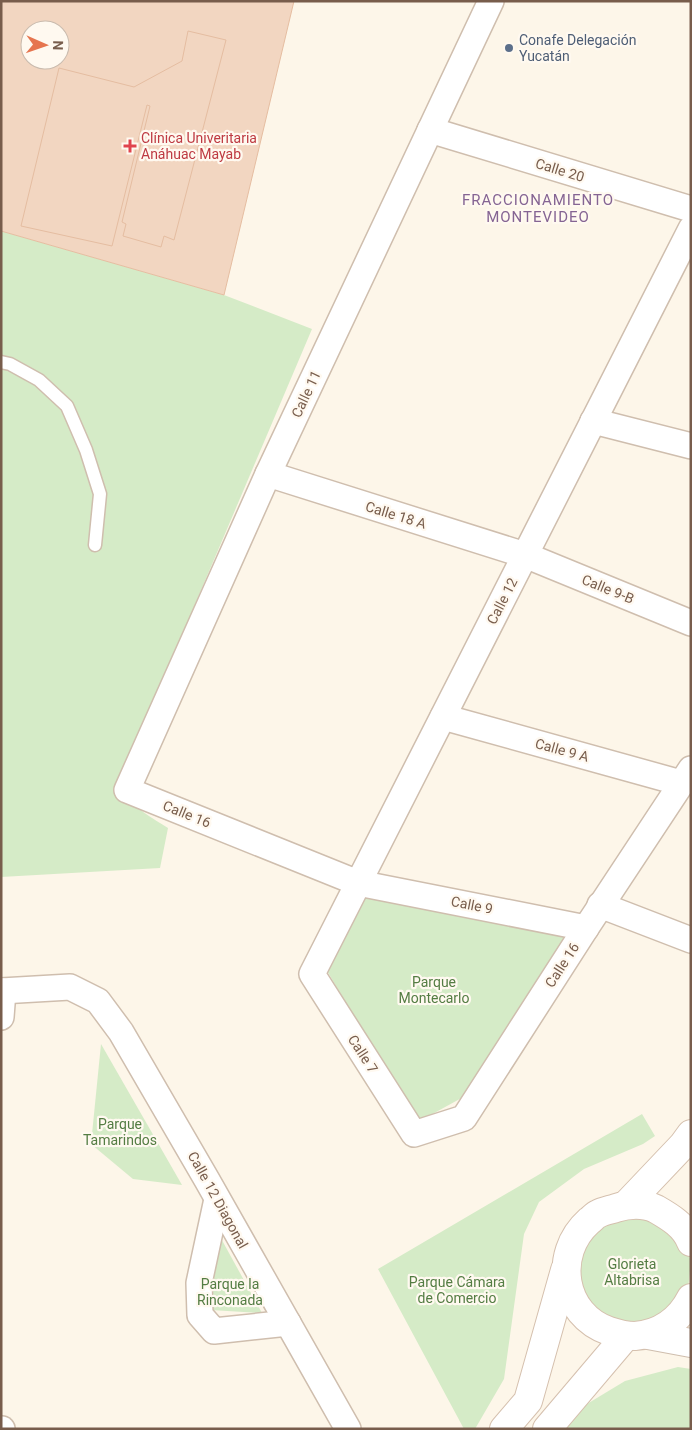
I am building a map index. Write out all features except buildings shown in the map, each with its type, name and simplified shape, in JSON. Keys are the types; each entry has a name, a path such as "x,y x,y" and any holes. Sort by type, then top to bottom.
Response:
{"main road":[{"path":"627,1204 683,1145 691,1134"},
{"path":"504,1429 528,1401 566,1269 570,1248 580,1229 598,1214 627,1204 652,1207 674,1219 690,1240"},
{"path":"566,1269 570,1295 580,1313 596,1327 636,1336 691,1343"},
{"path":"547,1429 636,1336 668,1326 685,1309 691,1298"}],"street":[{"name":"Calle 11","path":"127,790 268,474 491,1"},
{"name":"Calle 20","path":"430,130 691,209"},
{"name":"Calle 12","path":"312,974 691,229"},
{"path":"593,421 691,446"},
{"name":"Calle 18 A","path":"268,474 525,555"},
{"name":"Calle 9-B","path":"525,555 691,623"},
{"name":"Calle 9 A","path":"442,718 686,776"},
{"name":"Calle 16","path":"414,1134 464,1118 600,905 686,776"},
{"name":"Calle 16","path":"127,790 358,883"},
{"name":"Calle 9","path":"358,883 586,928"},
{"path":"600,905 691,940"},
{"name":"Calle 7","path":"312,974 414,1134"},
{"name":"Calle 12 Diagonal","path":"2,991 70,987 98,1001 121,1032 348,1429"},
{"path":"1,1017 2,991"},
{"path":"217,1199 199,1283 200,1315 214,1331 288,1323"}],"lane":[{"path":"1,362 10,364 39,380 67,406 86,450 100,494 95,545"}],"green space":[{"path":"1,231 224,295 312,329 128,762 129,788 134,803 139,809 168,828 160,868 1,877"},
{"name":"Parque Montecarlo","path":"359,891 569,932 467,1095 416,1123 326,969"},
{"name":"Parque Tamarindos","path":"101,1044 182,1185 133,1179 91,1144"},
{"name":"Parque Cámara de Comercio","path":"642,1114 655,1136 643,1144 584,1169 539,1202 524,1234 504,1379 475,1429 464,1429 378,1269"},
{"name":"Glorieta Altabrisa","path":"637,1214 683,1240 691,1261 688,1289 655,1326 605,1324 574,1286 577,1259 592,1231 611,1218"},
{"name":"Parque la Rinconada","path":"218,1233 262,1313 211,1310"},
{"path":"678,1367 691,1369 691,1429 563,1429 582,1407 625,1381"}],"place":[{"name":"Conafe Delegación Yucatán","path":"509,48"},
{"name":"Clínica Univeritaria Anáhuac Mayab","path":"130,146"}],"district":[{"name":"FRACCIONAMIENTO MONTEVIDEO","path":"538,208"}]}
